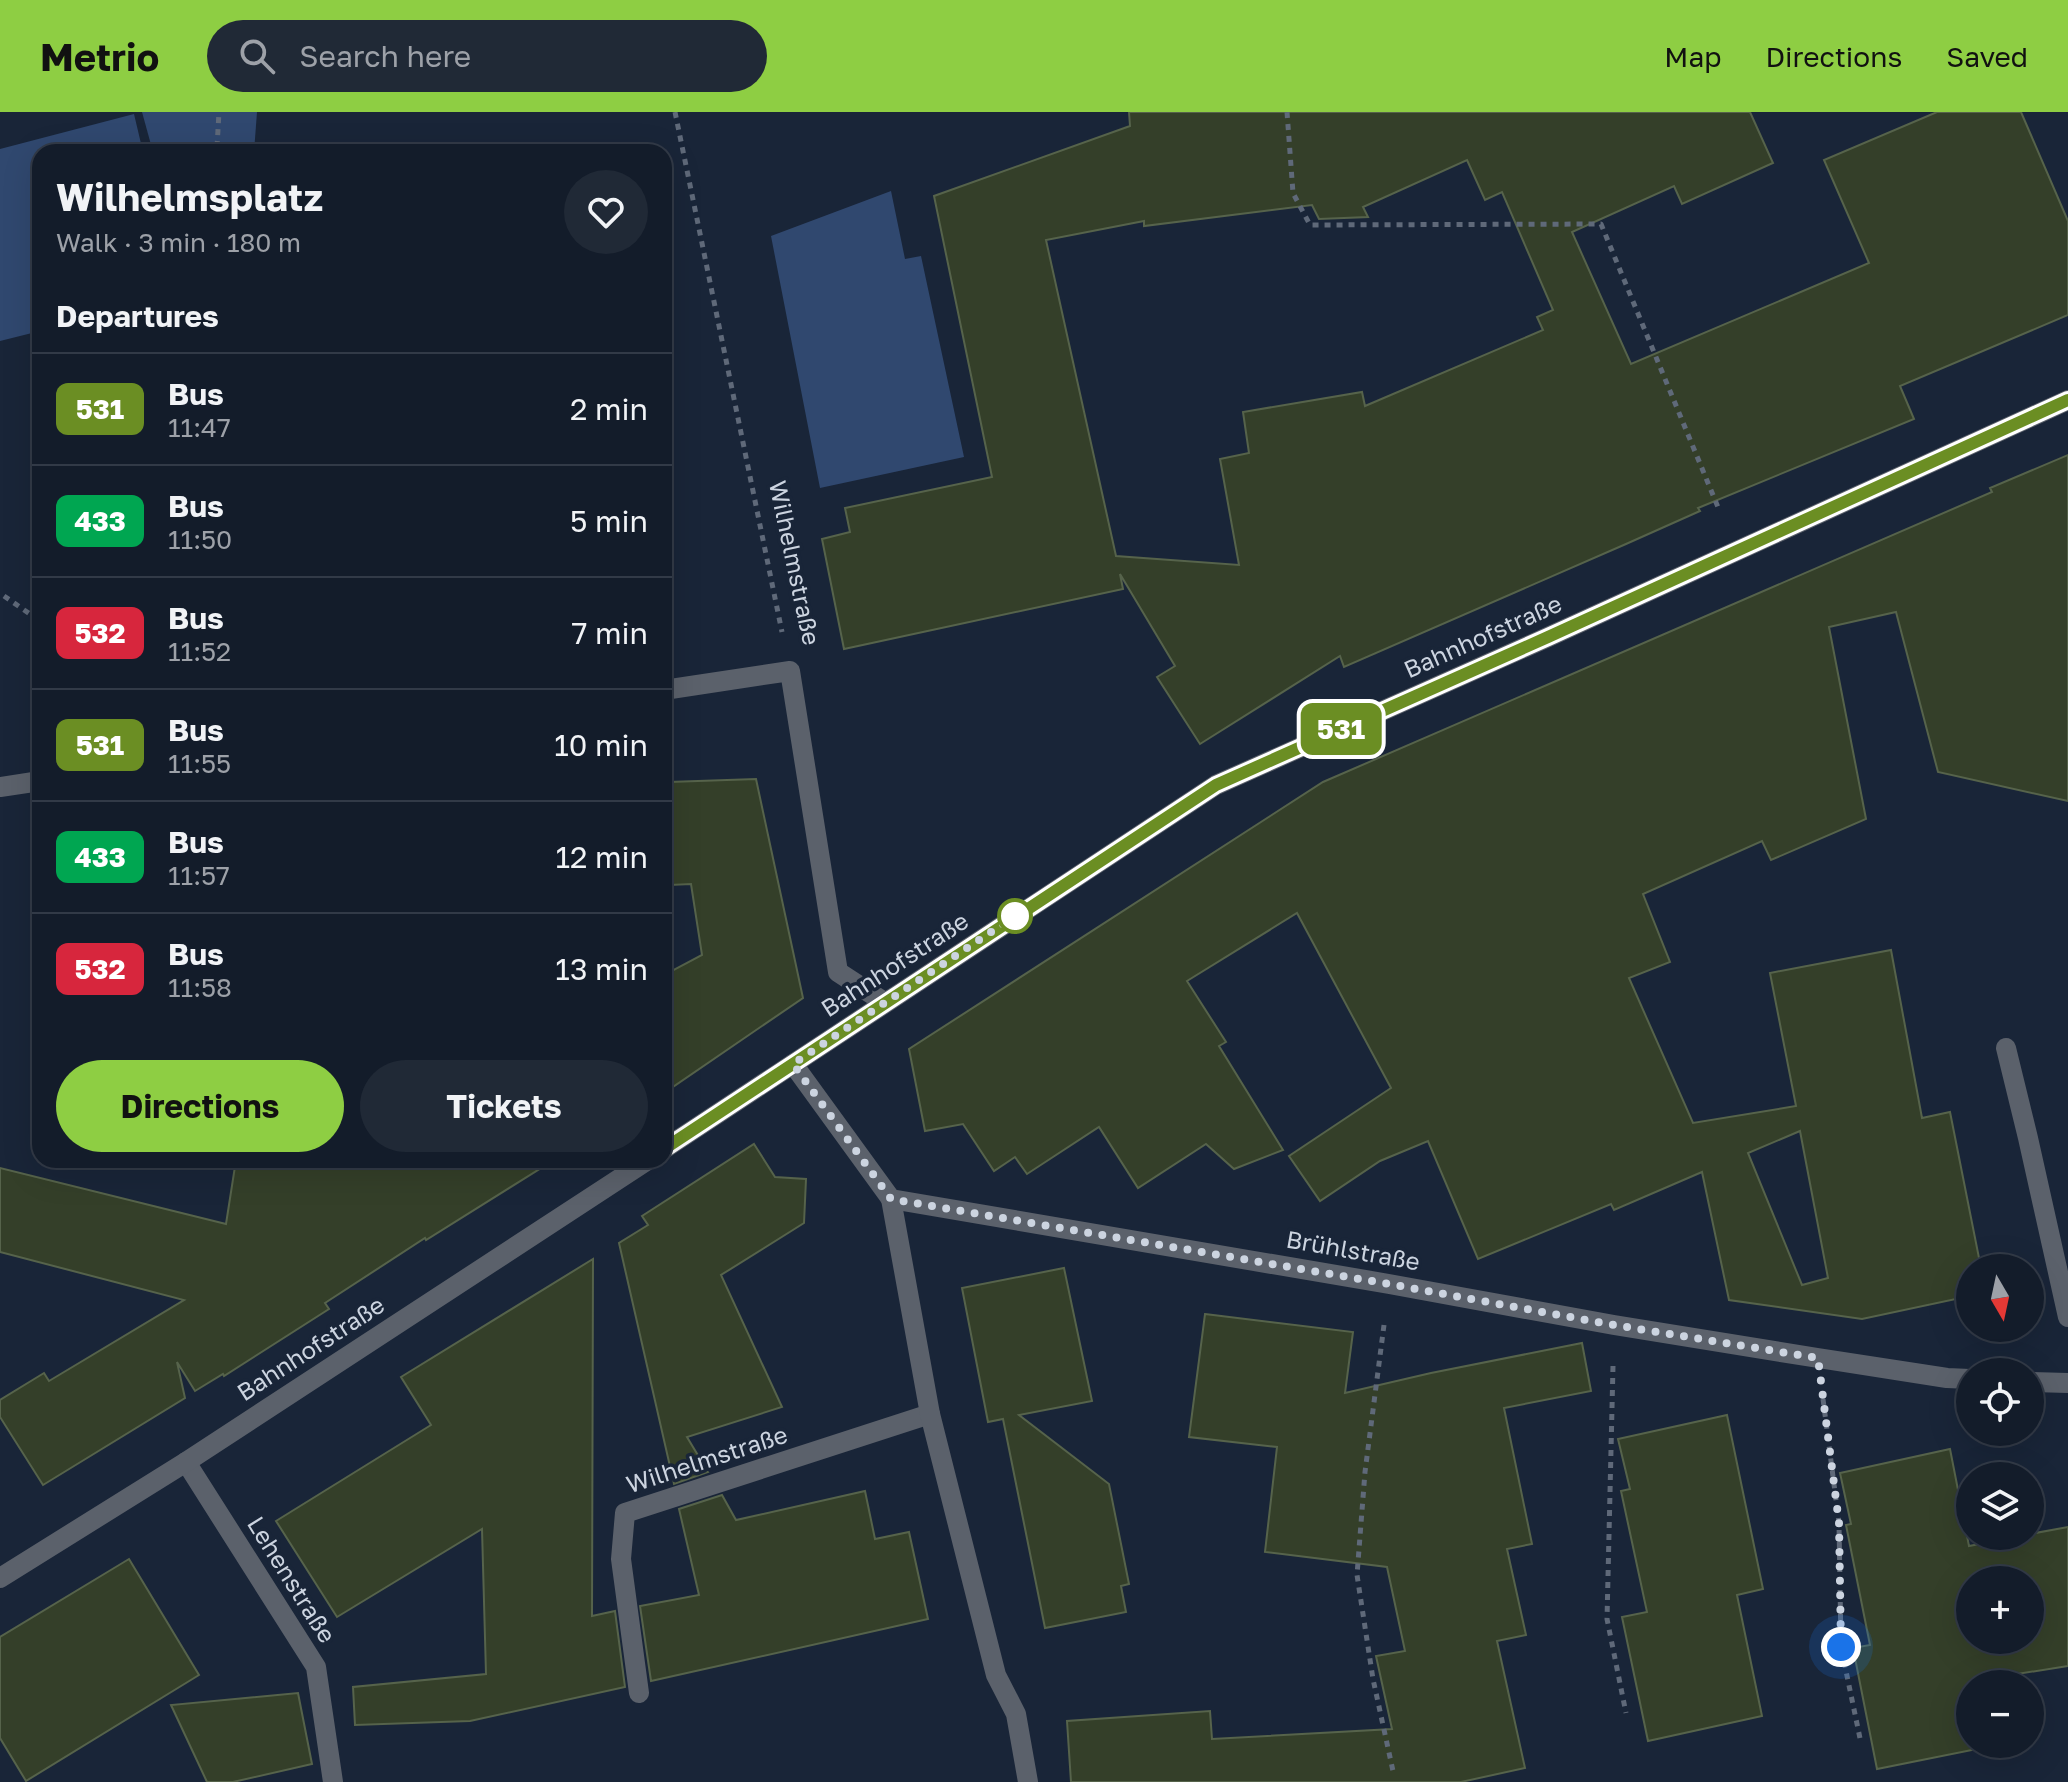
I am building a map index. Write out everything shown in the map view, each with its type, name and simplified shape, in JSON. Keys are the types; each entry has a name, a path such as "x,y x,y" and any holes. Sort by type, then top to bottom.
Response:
{"street":[{"name":"Bahnhofstraße","path":"672,1144 1216,785 2068,400"},
{"path":"672,689 790,671"},
{"name":"Wilhelmstraße","path":"790,671 838,972 884,1002"},
{"path":"0,787 32,782"},
{"path":"2006,1048 2068,1317"},
{"path":"793,1064 891,1199 930,1414 996,1675 1016,1714 1028,1782"},
{"name":"Bahnhofstraße","path":"0,1578 186,1462 636,1168"},
{"name":"Brühlstraße","path":"891,1199 1614,1325 1956,1378"},
{"path":"2044,1382 2068,1383"},
{"name":"Wilhelmstraße","path":"639,1693 621,1559 625,1513 930,1414"},
{"name":"Lehenstraße","path":"186,1462 316,1667 333,1782"}],"path":[{"path":"217,144 219,112"},
{"name":"Wilhelmstraße","path":"675,112 790,671"},
{"path":"1287,112 1293,193 1310,225 1601,224 1735,550"},
{"path":"4,596 32,615"},
{"path":"1389,1284 1365,1472 1357,1575 1373,1679 1393,1771"},
{"path":"1614,1325 1607,1619 1626,1713"},
{"path":"1818,1358 1839,1523 1841,1647 1861,1743"}],"shaded area":[{"path":"142,112 257,112 255,144 151,144"},
{"path":"134,114 141,144 32,144 32,333 0,341 0,149"},
{"path":"891,191 905,259 921,256 964,457 820,488 771,236"}],"building":[{"path":"1129,112 1750,112 1773,163 1682,204 1674,186 1572,232 1631,364 1869,263 1824,160 1937,112 2021,112 2068,221 2068,315 1900,386 1914,419 1698,508 1700,511 1344,667 1340,656 1200,744 1157,677 1175,666 1120,574 1123,589 844,649 822,539 850,532 845,508 992,477 934,196 1130,126","holes":["1467,160 1485,200 1502,192 1553,310 1537,317 1543,330 1365,406 1362,392 1243,412 1249,453 1220,459 1239,565 1116,556 1046,240 1144,221 1144,226 1312,205 1319,219 1368,217 1363,207"]},
{"path":"2068,455 2068,801 1938,772 1896,612 1829,627 1866,819 1771,860 1762,841 1643,894 1670,962 1629,978 1693,1123 1796,1106 1770,973 1891,950 1922,1118 1950,1112 1978,1254 1956,1254 1956,1299 1862,1319 1729,1300 1702,1172 1614,1210 1611,1204 1478,1259 1428,1141 1380,1161 1320,1201 1289,1156 1391,1088 1297,913 1187,981 1226,1042 1219,1046 1283,1150 1234,1169 1206,1144 1138,1188 1099,1127 1027,1174 1015,1157 994,1171 963,1124 925,1131 909,1049 1323,782 1992,492 1990,488","holes":["1800,1131 1828,1278 1802,1285 1748,1153"]},
{"path":"756,779 803,998 672,1088 672,971 702,955 691,884 672,885 672,782"},
{"path":"754,1144 775,1177 806,1179 804,1223 721,1275 782,1407 687,1437 708,1472 674,1484 619,1243 648,1225 642,1216"},
{"path":"0,1168 226,1224 235,1168 541,1168 325,1303 329,1309 224,1376 195,1391 177,1362 185,1398 43,1485 0,1417 0,1400 44,1373 49,1381 184,1300 0,1252"},
{"path":"593,1259 592,1616 615,1611 625,1687 470,1721 355,1725 353,1687 486,1674 482,1529 337,1617 276,1521 431,1425 401,1377"},
{"path":"1064,1268 1092,1401 1019,1415 1109,1484 1129,1584 1121,1586 1126,1612 1045,1628 1003,1419 988,1422 962,1288"},
{"path":"1205,1314 1353,1332 1345,1393 1582,1343 1591,1391 1504,1408 1532,1544 1507,1549 1526,1635 1497,1641 1525,1768 1461,1782 1071,1782 1067,1721 1210,1711 1212,1739 1392,1729 1376,1656 1405,1651 1387,1567 1265,1552 1277,1447 1189,1437"},
{"path":"1727,1415 1763,1589 1737,1595 1762,1716 1648,1741 1622,1617 1647,1612 1621,1491 1630,1489 1618,1439"},
{"path":"1950,1449 1956,1480 1956,1550 2044,1550 2044,1531 2068,1527 2068,1666 2043,1670 1956,1670 1956,1753 1877,1769 1853,1648 1870,1645 1846,1525 1851,1524 1840,1473"},
{"path":"865,1491 875,1539 909,1532 928,1619 651,1681 640,1606 699,1595 679,1509 722,1495 736,1520"},
{"path":"129,1559 199,1675 26,1781 0,1738 0,1637"},
{"path":"298,1693 312,1764 233,1782 207,1782 171,1705"}],"bus line":[{"name":"531","path":"672,1144 1216,785 2068,400"}],"route":[{"path":"1015,916 793,1064 891,1199 1818,1358 1839,1523 1841,1647"}]}
